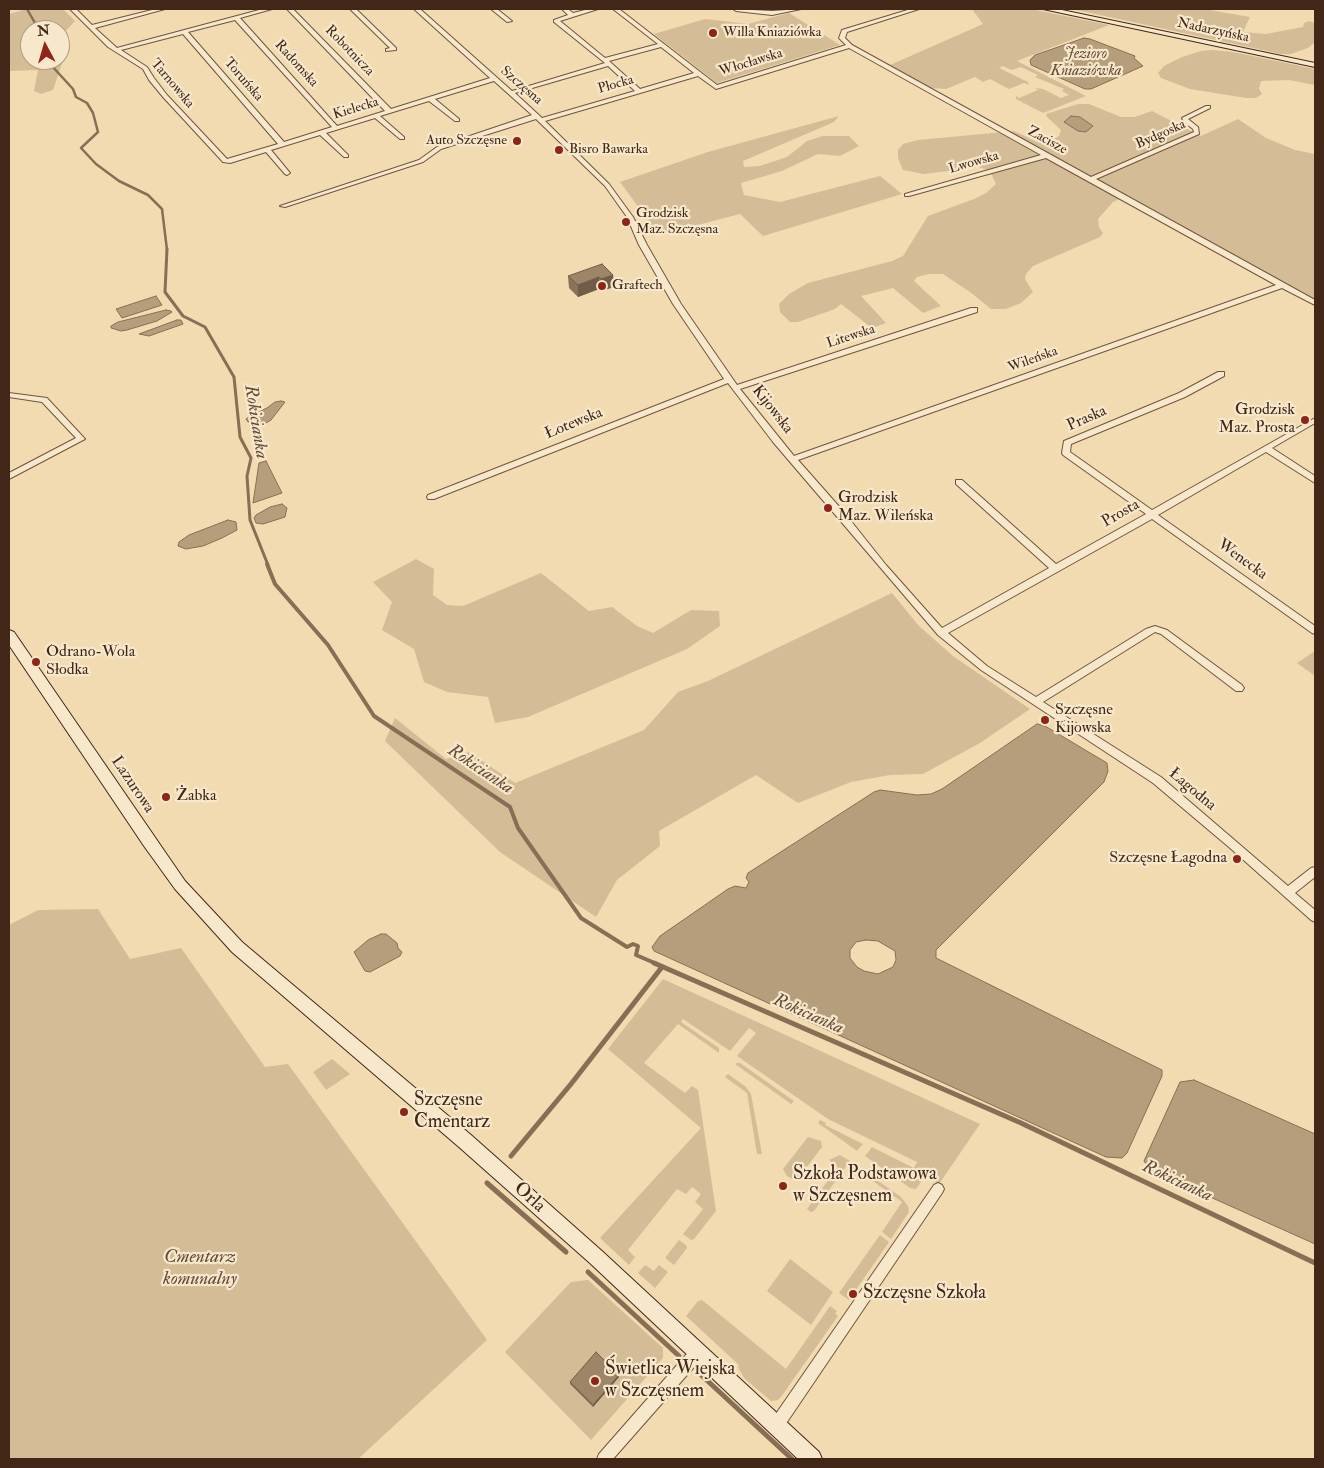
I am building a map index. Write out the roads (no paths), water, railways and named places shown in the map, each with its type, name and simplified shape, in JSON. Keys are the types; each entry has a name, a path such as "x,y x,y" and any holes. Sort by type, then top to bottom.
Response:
{"street":[{"name":"Tarnowska","path":"73,9 110,46 145,68 151,79 165,96 225,161"},
{"path":"92,27 162,9"},
{"path":"116,50 269,9"},
{"name":"Robotnicza","path":"290,9 390,112"},
{"path":"353,9 394,49 388,50"},
{"name":"Szczęsna","path":"417,9 493,79 539,118 607,185"},
{"path":"494,9 509,21"},
{"path":"565,9 572,15"},
{"path":"595,9 556,21 607,62 639,91"},
{"path":"616,9 698,74"},
{"path":"736,9 772,14 798,9"},
{"path":"850,46 842,38 844,31 916,9"},
{"name":"Nadarzyńska","path":"1048,9 1315,65"},
{"name":"Radomska","path":"237,18 336,128"},
{"name":"Toruńska","path":"185,32 282,144"},
{"path":"510,93 662,45"},
{"name":"Włocławska","path":"698,74 716,87 850,46"},
{"name":"Zacisze","path":"850,46 1315,303"},
{"name":"Płocka","path":"283,206 421,161 439,148 698,74"},
{"name":"Kielecka","path":"225,161 267,150 493,79"},
{"path":"431,99 457,120"},
{"name":"Bydgoska","path":"1091,180 1196,133 1196,128 1186,121 1185,118 1208,107"},
{"path":"376,116 402,138"},
{"path":"321,132 346,156"},
{"path":"267,150 287,172"},
{"name":"Lwowska","path":"907,195 1048,155"},
{"name":"Kijowska","path":"607,185 630,217 642,244 677,304 729,380 793,459 941,633"},
{"name":"Wileńska","path":"793,459 1282,285"},
{"name":"Litewska","path":"736,388 974,310"},
{"name":"Praska","path":"1151,514 1066,453 1067,443 1182,395 1221,374"},
{"name":"Łotewska","path":"431,497 729,380"},
{"path":"9,395 44,400 81,440 9,476"},
{"name":"Prosta","path":"941,633 1315,420"},
{"path":"1266,448 1315,480"},
{"path":"959,482 1055,568"},
{"name":"Wenecka","path":"1151,514 1315,631"},
{"path":"1036,702 1082,672 1155,629 1164,632 1239,688"},
{"name":"Łagodna","path":"941,633 972,660 1157,780 1315,917"},
{"name":"Lazurowa","path":"9,635 13,650 180,885 237,947"},
{"path":"1288,892 1315,871"},
{"name":"Orla","path":"237,947 465,1141 592,1254 812,1459"},
{"path":"776,1426 938,1189"},
{"path":"604,1459 696,1352"}],"water":[{"name":"Jezioro Kniaziówka","path":"1084,38 1135,56 1134,58 1143,66 1091,89 1085,89 1031,65 1030,60 1035,55"},
{"path":"1071,116 1080,117 1093,126 1086,132 1078,131 1064,122"},
{"path":"156,296 162,305 122,318 116,309"},
{"path":"166,310 172,312 157,321 121,331 111,328 111,326 118,322"},
{"path":"181,320 183,324 149,336 139,334"},
{"path":"275,402 285,402 271,420 266,423 248,422 246,419"},
{"path":"266,461 282,493 253,503 259,463"},
{"path":"282,504 287,508 285,517 263,524 256,523 254,518 256,515 270,507"},
{"path":"228,520 236,522 237,530 203,546 186,549 178,546 179,542 189,535"},
{"path":"1037,724 1045,726 1107,763 1108,771 1104,782 936,950 936,958 1162,1070 1162,1076 1127,1153 1122,1158 1106,1157 654,951 652,947 660,936 728,889 735,886 746,888 749,882 746,878 748,873 874,792 880,790 917,795 931,794 942,789","holes":["866,940 878,941 895,951 896,960 893,967 878,974 864,971 857,967 850,958 850,950 856,942"]},
{"path":"381,934 386,934 397,943 398,948 402,952 400,956 370,972 365,971 354,952 368,940"},
{"path":"1194,1080 1315,1134 1315,1244 1150,1170 1144,1161 1180,1082"}],"waterway":[{"name":"Rokicianka","path":"27,9 33,20"},
{"name":"Rokicianka","path":"56,70 73,89 76,97 87,103 93,113 98,132 81,148 96,164 119,181 148,195 162,209 167,250"},
{"name":"Rokicianka","path":"167,250 165,292 183,316 205,327 234,377 240,437 251,458 247,476 250,520 268,565"},
{"name":"Rokicianka","path":"267,564 275,584 328,645 374,716 510,807 518,828 581,918 627,947 633,944 638,946 636,955 657,964"},
{"name":"Rokicianka","path":"654,963 1021,1123 1315,1263"},
{"path":"511,1156 571,1084 662,967"},
{"path":"487,1183 566,1252"},
{"path":"588,1272 679,1356"},
{"path":"699,1373 792,1459"}],"place":[{"name":"Willa Kniaziówka","path":"713,33"},
{"name":"Auto Szczęsne","path":"517,141"},
{"name":"Bisro Bawarka","path":"559,150"},
{"name":"Grodzisk Maz. Szczęsna","path":"626,222"},
{"name":"Graftech","path":"602,286"},
{"name":"Grodzisk Maz. Prosta","path":"1305,420"},
{"name":"Grodzisk Maz. Wileńska","path":"828,508"},
{"name":"Odrano-Wola Słodka","path":"36,662"},
{"name":"Szczęsne Kijowska","path":"1045,720"},
{"name":"Żabka","path":"166,797"},
{"name":"Szczęsne Łagodna","path":"1237,859"},
{"name":"Szczęsne Cmentarz","path":"404,1112"},
{"name":"Szkoła Podstawowa w Szczęsnem","path":"783,1186"},
{"name":"Szczęsne Szkoła","path":"853,1294"},
{"name":"Świetlica Wiejska w Szczęsnem","path":"595,1381"}],"park label":[{"name":"Cmentarz komunalny","path":"200,1269"}]}
